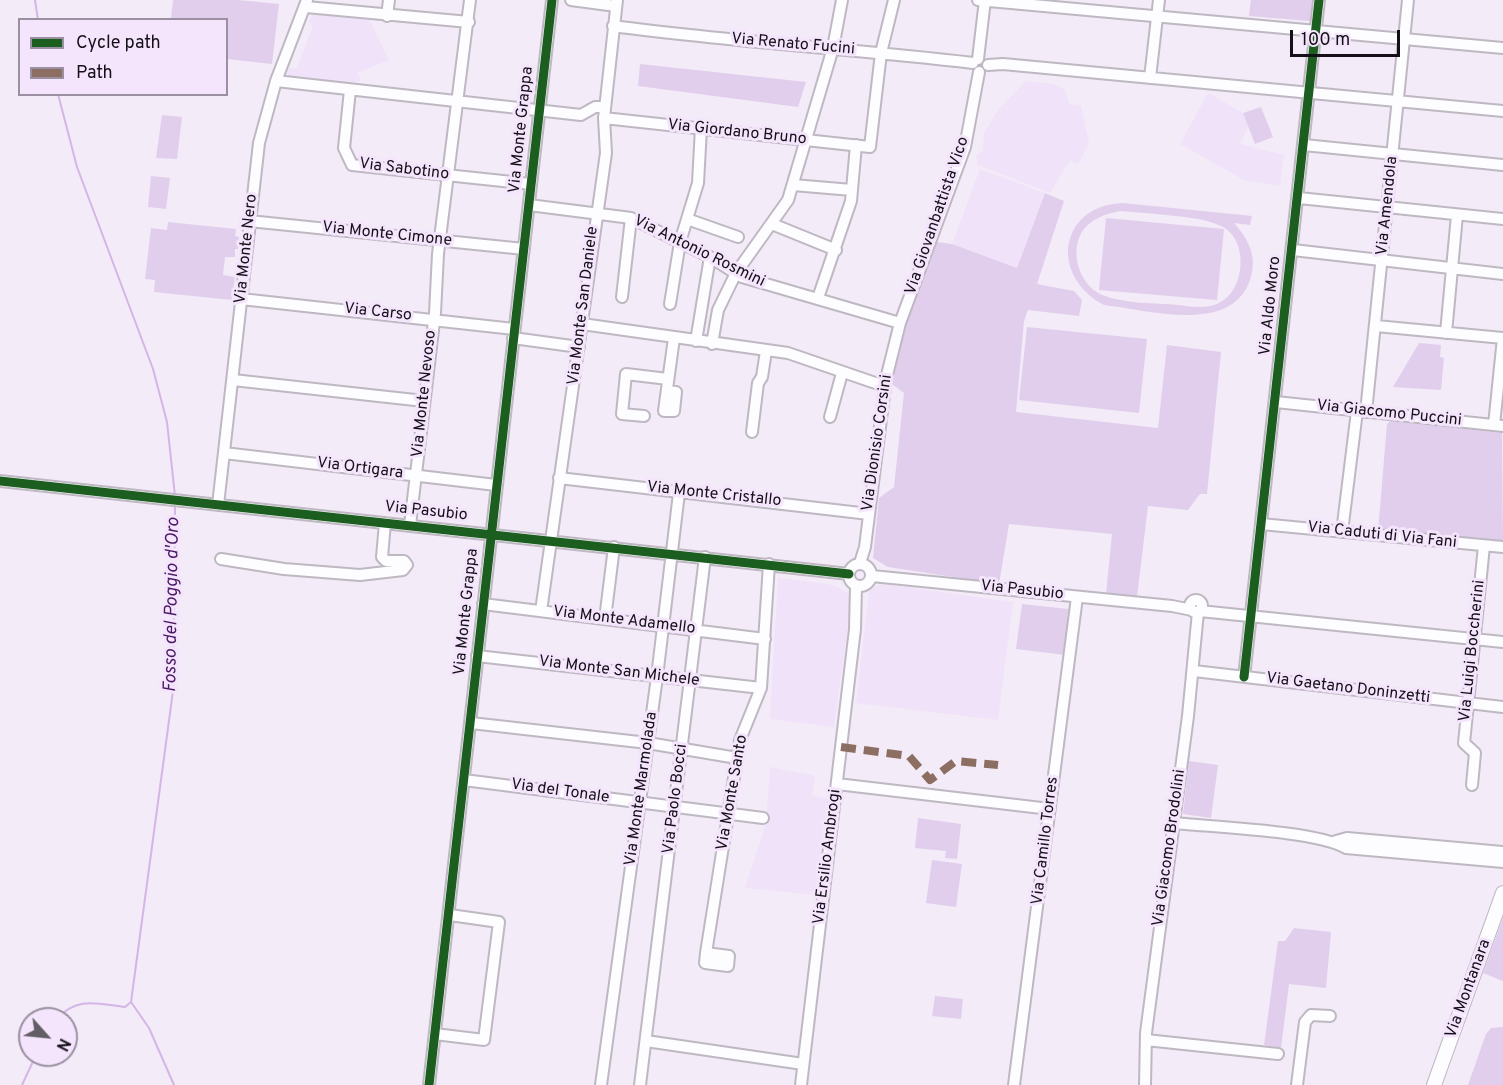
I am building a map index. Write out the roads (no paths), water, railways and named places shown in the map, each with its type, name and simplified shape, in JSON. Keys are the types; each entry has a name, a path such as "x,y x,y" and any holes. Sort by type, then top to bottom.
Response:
{"main road":[{"name":"Via Montanara","path":"1434,1085 1503,892"}],"street":[{"path":"387,16 389,0"},
{"name":"Via Monte Nevoso","path":"410,525 469,0"},
{"name":"Via Monte Grappa","path":"429,1085 552,0"},
{"path":"572,0 616,3"},
{"path":"712,344 718,310 736,273 788,200 833,48 842,0"},
{"path":"881,53 894,0"},
{"path":"978,0 1317,29 1503,48"},
{"name":"Via Giovanbattista Vico","path":"900,323 965,147 985,0"},
{"path":"1150,78 1159,0"},
{"name":"Via Aldo Moro","path":"1244,677 1311,93 1319,0"},
{"name":"Via Amendola","path":"1342,532 1376,326 1408,0"},
{"path":"307,3 387,16 466,22"},
{"name":"Via Monte Nero","path":"218,505 259,143 276,81 307,3"},
{"name":"Via Monte San Daniele","path":"541,612 549,540 606,153 605,113 616,3"},
{"name":"Via Renato Fucini","path":"614,26 693,37 833,48 976,65"},
{"name":"Via Giordano Bruno","path":"605,113 701,128 870,147 881,53"},
{"path":"976,65 987,75 990,69 988,65 1003,64 1503,111"},
{"path":"276,81 539,112 581,115 595,107 605,113"},
{"name":"Via Sabotino","path":"350,90 344,148 352,165 531,184"},
{"path":"670,304 680,242 698,183 701,128"},
{"path":"818,298 851,201 856,145"},
{"path":"1304,145 1503,165"},
{"path":"793,185 852,190"},
{"path":"1299,198 1387,209 1503,219"},
{"name":"Via Antonio Rosmini","path":"529,205 631,218 710,257 736,273 770,287 818,298 900,323"},
{"path":"1446,333 1457,214"},
{"path":"622,297 631,218"},
{"path":"687,219 738,237"},
{"name":"Via Monte Cimone","path":"249,221 524,249"},
{"path":"772,224 836,250"},
{"path":"1293,250 1503,274"},
{"path":"696,341 710,257"},
{"name":"Via Carso","path":"241,299 434,319 579,346"},
{"name":"Via Dionisio Corsini","path":"860,563 865,547 884,386 900,323"},
{"path":"582,324 788,353 884,386"},
{"path":"1376,326 1503,338 1499,425"},
{"path":"667,391 674,338"},
{"path":"752,432 758,383 762,377 766,351"},
{"path":"830,417 842,373"},
{"path":"644,416 622,414 626,374 668,379"},
{"path":"233,380 424,401"},
{"name":"Via Giacomo Puccini","path":"1276,402 1499,425"},
{"name":"Via Ortigara","path":"224,453 496,485"},
{"name":"Via Monte Cristallo","path":"559,477 679,493 770,500 868,514"},
{"name":"Via Pasubio","path":"0,482 672,553 849,574"},
{"name":"Via Monte Marmolada","path":"601,1085 664,627 679,493"},
{"path":"221,559 284,569 360,575 403,570 407,565 404,561 386,561 382,557 385,522"},
{"name":"Via Caduti di Via Fani","path":"1261,524 1503,548"},
{"name":"Via Luigi Boccherini","path":"1472,785 1475,753 1464,743 1484,546"},
{"path":"605,620 614,547"},
{"name":"Via Paolo Bocci","path":"640,1085 705,557"},
{"path":"860,563 866,565 872,576 860,586 849,574 855,565 860,563"},
{"name":"Via Monte Santo","path":"706,953 740,740 761,688 769,564"},
{"name":"Via Pasubio","path":"872,576 1196,607 1222,612 1503,642"},
{"name":"Via Ersilio Ambrogi","path":"801,1085 860,586"},
{"name":"Via Camillo Torres","path":"1014,1085 1077,597"},
{"name":"Via Monte Adamello","path":"483,604 765,639"},
{"name":"Via Giacomo Brodolini","path":"1145,1085 1146,1040 1194,671 1196,607"},
{"name":"Via Monte San Michele","path":"477,656 761,688"},
{"name":"Via Gaetano Doninzetti","path":"1194,671 1503,707"},
{"path":"471,723 648,743 737,758"},
{"name":"Via del Tonale","path":"464,780 763,818"},
{"path":"837,784 1050,809"},
{"path":"1174,823 1336,841 1347,838 1503,852"},
{"path":"1336,841 1346,848 1503,862"},
{"path":"435,1034 484,1040 499,922 450,915"},
{"path":"1297,1085 1305,1022 1311,1015 1330,1016"},
{"path":"1146,1040 1278,1054"},
{"path":"646,1041 804,1064"}],"waterway":[{"name":"Fosso del Poggio d'Oro","path":"35,0 38,18"},
{"name":"Fosso del Poggio d'Oro","path":"59,96 77,167 153,369 167,422 175,496"},
{"name":"Fosso del Poggio d'Oro","path":"174,1085 149,1028 131,1002 173,691 175,505"},
{"path":"72,1007 88,1003 125,1007 131,1002"},
{"path":"22,1085 30,1067"}]}
